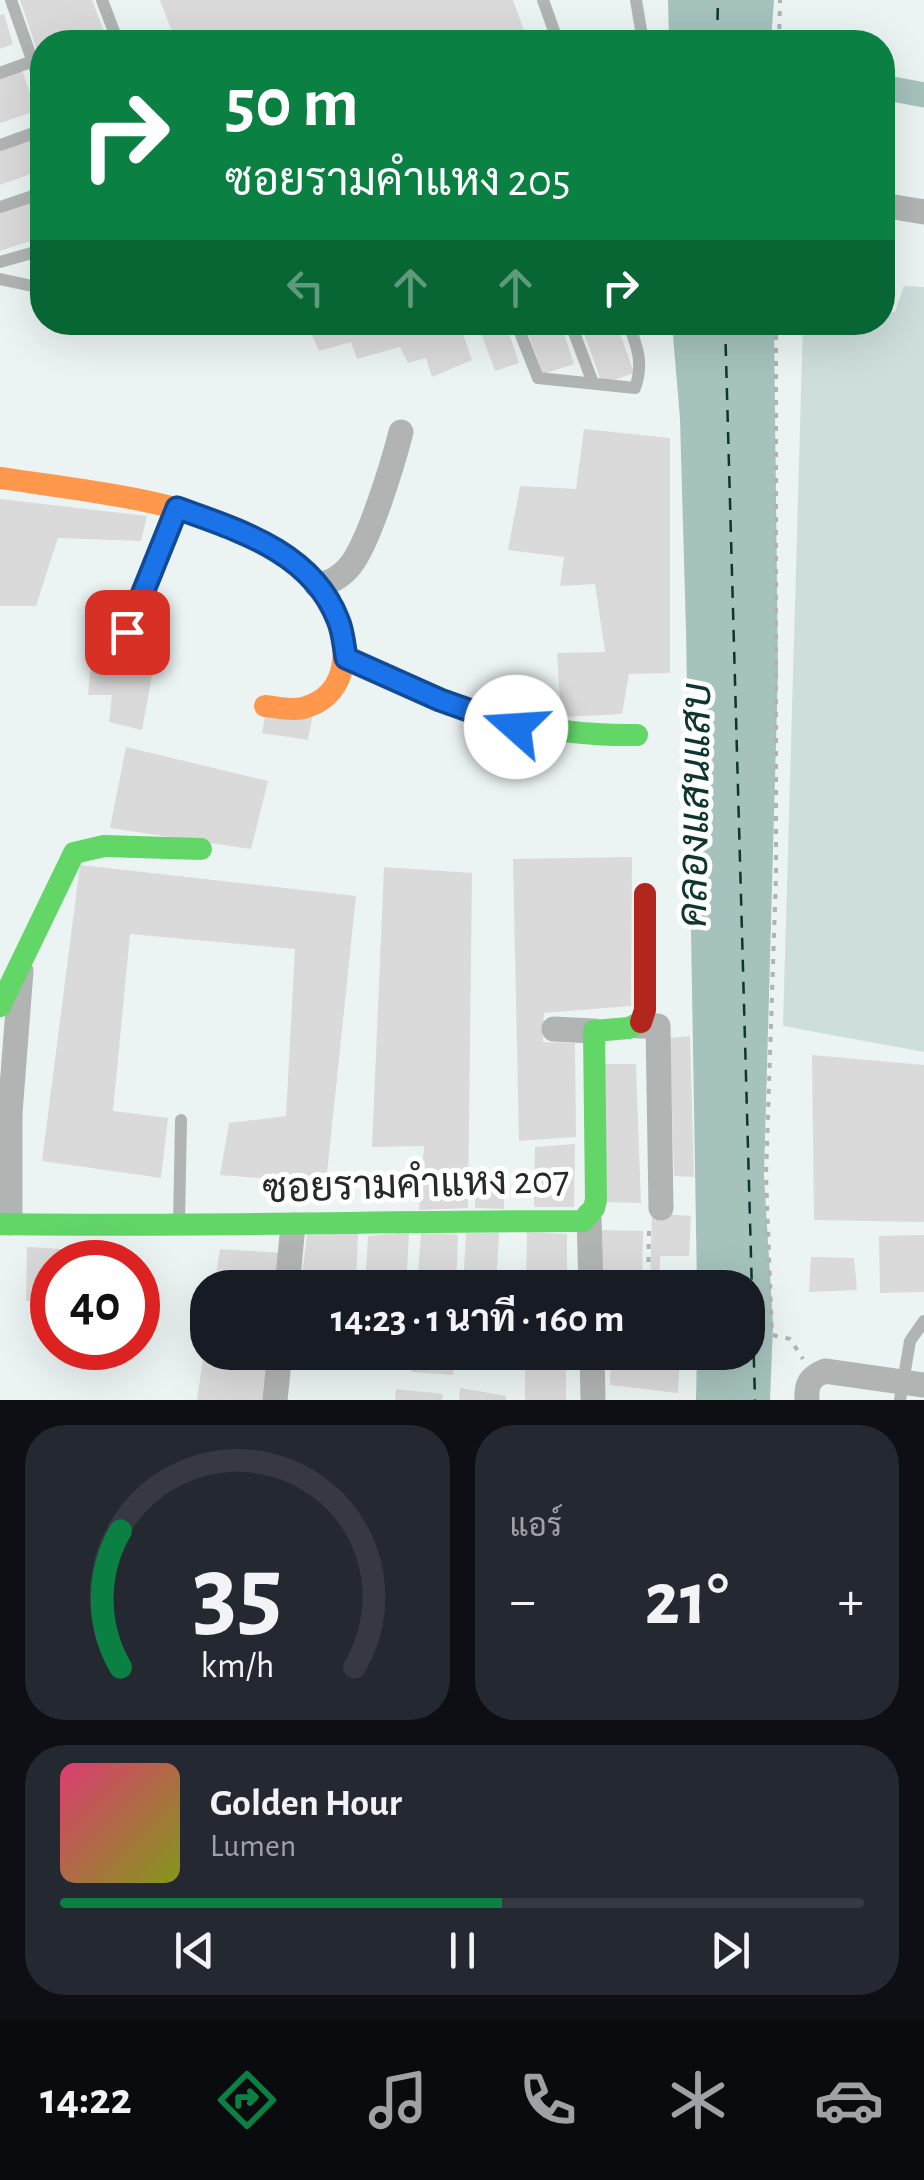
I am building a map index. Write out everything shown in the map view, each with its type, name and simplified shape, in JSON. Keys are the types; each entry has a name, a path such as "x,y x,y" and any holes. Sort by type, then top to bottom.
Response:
{"street":[{"path":"895,207 924,212"},
{"path":"316,585 330,583 353,563 392,469 401,432"},
{"path":"0,478 177,508 260,539 292,562 316,585 339,621 346,658 334,693 321,702 300,710 265,706"},
{"path":"118,654 177,508"},
{"path":"346,658 440,700 516,727 597,737 637,734"},
{"path":"0,1006 74,853 104,846 200,849"},
{"path":"637,1026 646,1010 645,894"},
{"path":"5,1223 22,956"},
{"path":"554,1029 594,1031 658,1026 661,1208"},
{"name":"ซอยรามคำแหง 207","path":"5,1223 179,1227 583,1220 590,1215 596,1200 594,1031"},
{"path":"590,1215 591,1270"},
{"path":"289,1270 293,1225"},
{"path":"276,1400 278,1370"},
{"path":"592,1370 593,1400"},
{"path":"810,1388 825,1371 909,1389"}],"lane":[{"path":"102,0 113,30"},
{"path":"543,0 554,30"},
{"path":"636,0 641,30"},
{"path":"8,5 30,55"},
{"path":"0,73 30,63"},
{"path":"0,144 30,134"},
{"path":"0,207 30,196"},
{"path":"0,262 30,253"},
{"path":"0,279 30,285"},
{"path":"521,335 538,378 635,388 640,372 633,335"},
{"path":"575,335 592,384"},
{"path":"179,1227 181,1120"},
{"path":"909,1389 910,1340 924,1321"}],"path":[{"path":"780,0 780,30"},
{"path":"776,335 776,875 766,1175 772,1335 790,1339 810,1388"},
{"path":"648,1270 650,1208 661,1208"}],"shaded area":[{"path":"904,286 924,287 924,1052 783,1026 803,335 895,335 895,312"}],"water":[{"path":"668,0 774,0 772,30 669,30"},
{"name":"คลองแสนแสบ","path":"673,335 774,335 778,671 764,1175 773,1325 770,1400 696,1400 697,1370 765,1370 765,1270 697,1270 680,419"}],"building":[{"path":"20,0 92,0 103,30 30,30"},
{"path":"160,0 513,0 524,30 171,30"},
{"path":"4,14 13,44 0,49 0,15"},
{"path":"22,70 30,93 30,113 0,123 0,78"},
{"path":"30,139 30,174 0,185 0,150"},
{"path":"30,202 30,241 0,251 0,212"},
{"path":"312,335 463,335 472,360 432,377 426,358 408,363 400,347 357,359 351,342 319,351"},
{"path":"482,335 509,335 519,363 495,371"},
{"path":"529,335 564,335 574,364 543,374"},
{"path":"585,335 621,335 634,373 602,384"},
{"path":"584,429 670,438 670,673 629,674 622,714 561,717 557,653 605,652 595,584 560,586 564,557 508,550 520,486 576,489"},
{"path":"0,499 147,516 141,541 58,538 36,606 0,606"},
{"path":"135,644 157,649 142,730 109,722 112,695 88,695 91,663 134,664"},
{"path":"266,711 313,714 308,740 262,733"},
{"path":"126,747 268,781 251,849 110,828"},
{"path":"632,857 631,1006 544,1013 543,1042 575,1043 576,1137 519,1141 513,859"},
{"path":"80,865 356,896 326,1183 220,1175 229,1123 286,1116 295,949 130,934 113,1111 168,1118 161,1178 42,1161"},
{"path":"384,867 472,873 468,1208 419,1210 424,1146 372,1147"},
{"path":"690,1036 694,1177 674,1176 670,1038"},
{"path":"812,1055 924,1065 924,1222 814,1220"},
{"path":"604,1064 636,1064 641,1203 604,1202"},
{"path":"575,1144 574,1207 534,1207 535,1147"},
{"path":"475,1186 504,1188 504,1209 475,1208"},
{"path":"652,1213 691,1216 689,1256 660,1256 660,1270 650,1270"},
{"path":"602,1230 643,1231 642,1270 602,1270"},
{"path":"409,1232 407,1270 366,1270 368,1236"},
{"path":"527,1232 567,1234 567,1270 526,1270"},
{"path":"358,1233 357,1270 303,1270 307,1235"},
{"path":"421,1233 458,1235 457,1270 418,1270"},
{"path":"466,1233 499,1233 497,1270 464,1270"},
{"path":"924,1235 924,1292 880,1293 879,1236"},
{"path":"27,1247 30,1301 26,1301"},
{"path":"220,1249 283,1253 281,1270 217,1270"},
{"path":"811,1257 854,1258 857,1290 809,1292"},
{"path":"201,1370 270,1370 267,1400 197,1400"},
{"path":"411,1370 453,1370 453,1375"},
{"path":"525,1370 566,1370 566,1400 525,1400"},
{"path":"610,1370 679,1370 678,1393 610,1385"},
{"path":"460,1388 506,1396 506,1400 459,1400"},
{"path":"396,1389 443,1394 442,1400 395,1400"}],"waterway":[{"path":"895,89 924,95"}],"ferry route":[{"path":"717,30 718,0"},
{"path":"725,335 755,1400"}],"traffic: fast":[{"path":"346,658 452,703 521,724 637,735"},
{"path":"0,1006 74,853 104,846 201,849"},
{"path":"0,1224 583,1221 596,1200 594,1031 629,1028 641,1022"}],"traffic: slow":[{"path":"0,478 133,498 199,515 260,540 298,566 322,591 336,615 343,663 331,691 319,701 298,709 265,706"}],"traffic: jam":[{"path":"641,1022 645,1010 645,894"}],"route":[{"path":"127,632 177,508 260,539 292,562 328,600 339,621 346,658 440,700 516,727"}]}
